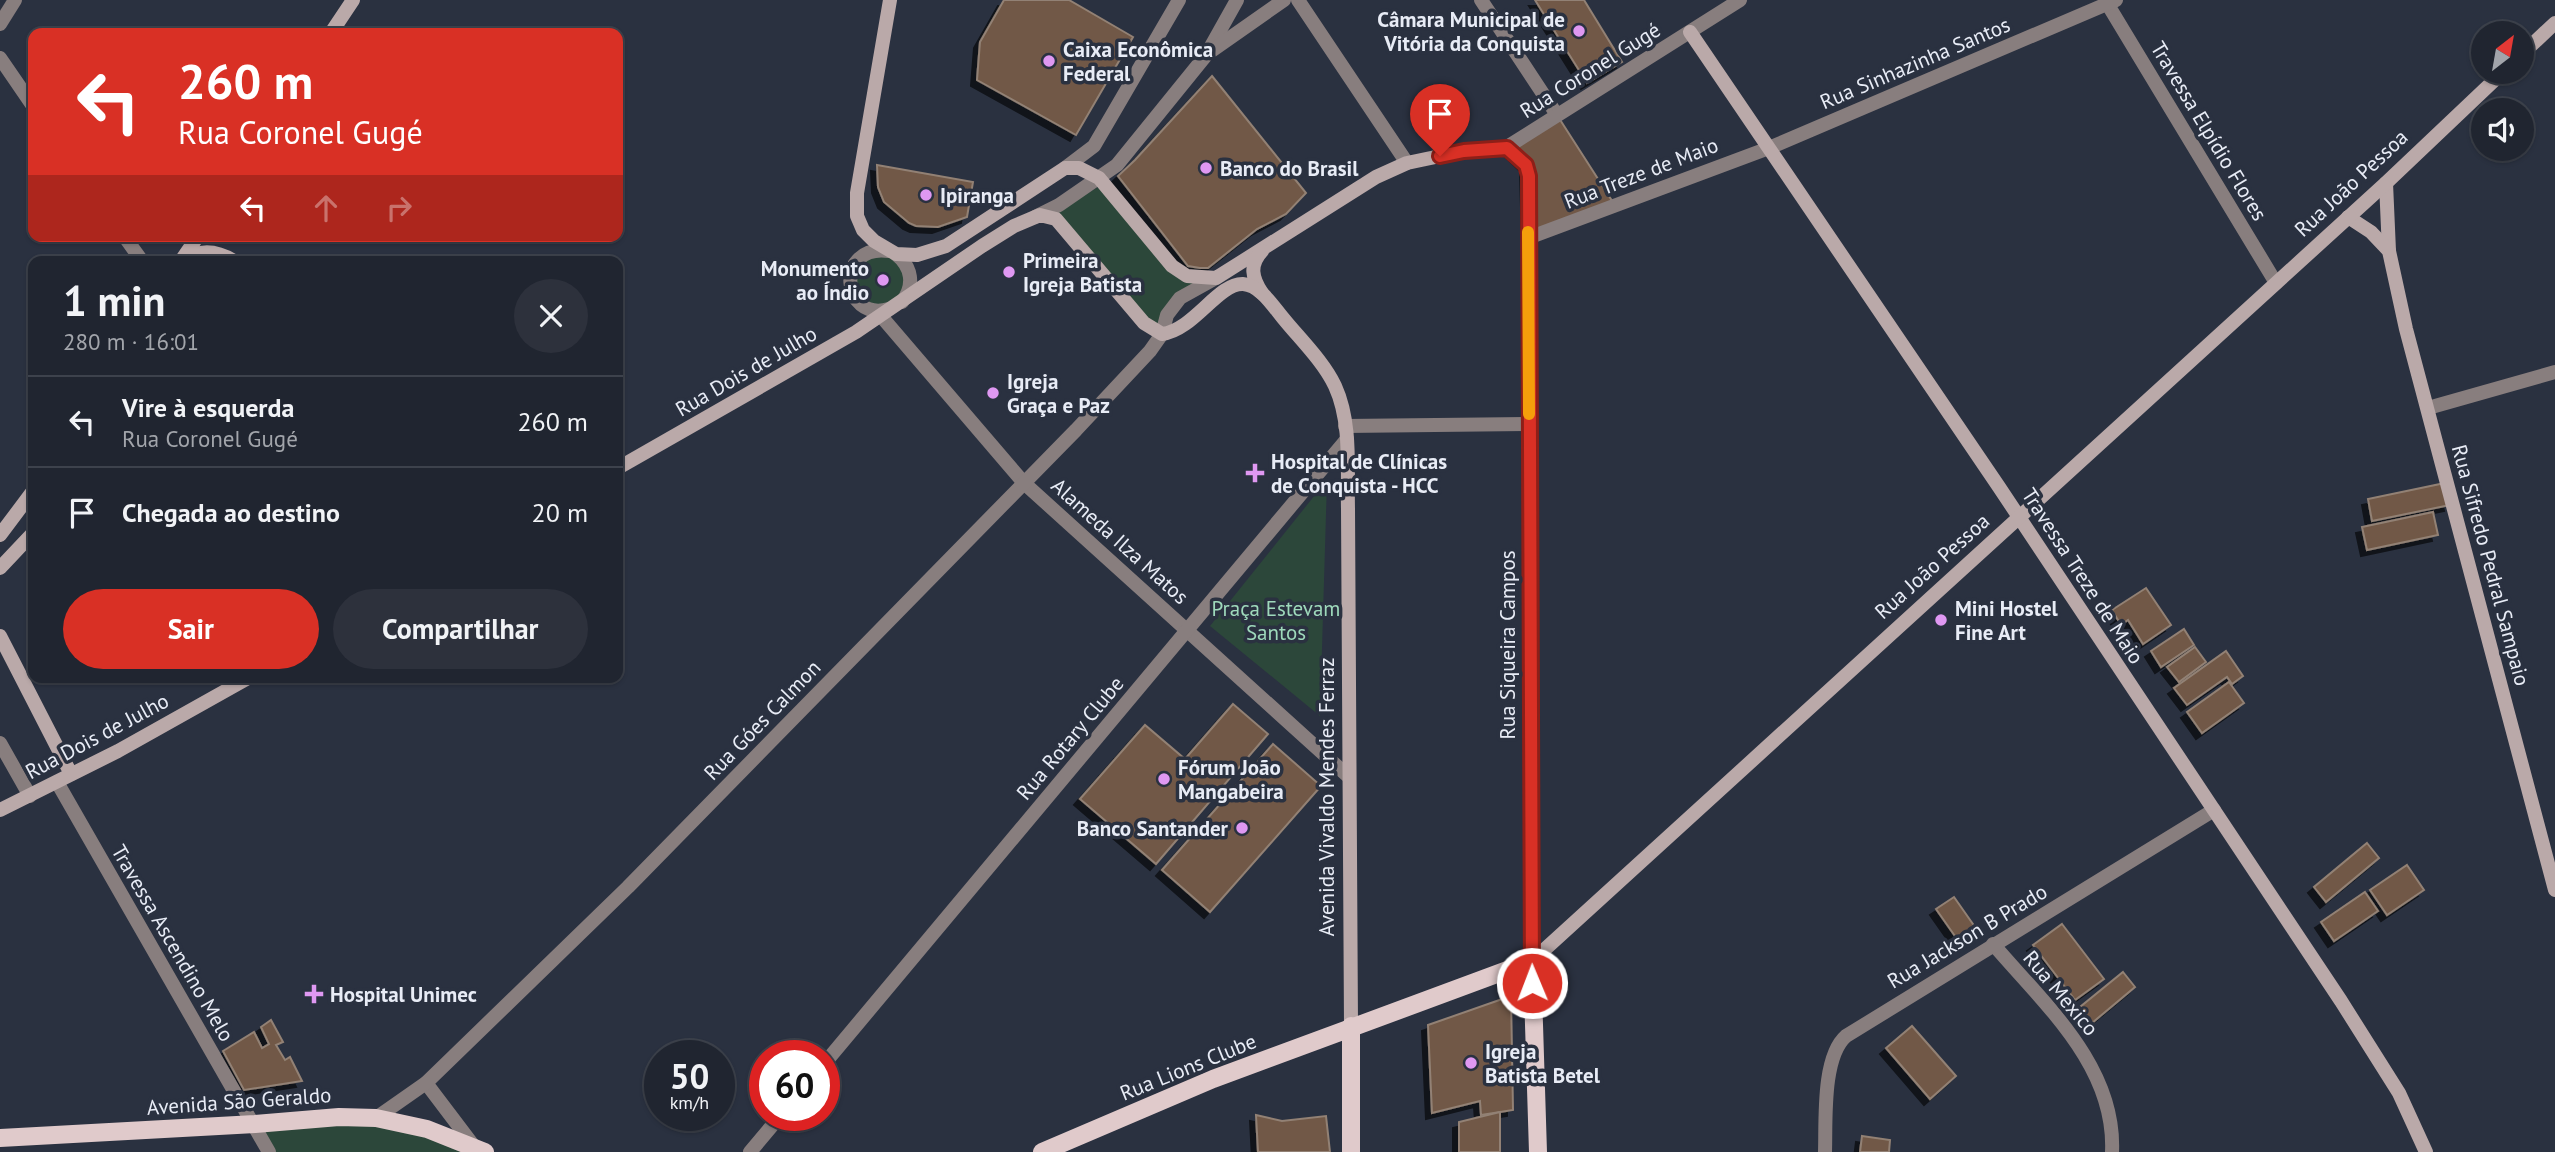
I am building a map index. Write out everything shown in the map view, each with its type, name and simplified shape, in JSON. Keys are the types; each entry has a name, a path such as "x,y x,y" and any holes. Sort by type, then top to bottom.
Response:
{"main road":[{"name":"Rua João Pessoa","path":"1351,1026 1532,961"},
{"name":"Rua Siqueira Campos","path":"1532,961 1538,1152"},
{"name":"Rua Lions Clube","path":"1042,1152 1213,1079 1279,1056 1351,1026"},
{"name":"Avenida Vivaldo Mendes Ferraz","path":"1351,1026 1351,1152"},
{"name":"Avenida São Geraldo","path":"8,1143 340,1117 376,1118 427,1129 480,1151"}],"street":[{"path":"0,24 15,0"},
{"path":"334,28 353,0"},
{"path":"890,0 857,194 857,216 863,230 874,241 892,253 906,265 911,280 907,296 898,305 883,311 868,308 853,295 850,282 852,267 862,256 874,250 892,253 918,255 946,246 1094,146 1179,0"},
{"path":"1035,216 1059,205 1117,164 1207,54 1237,0"},
{"path":"1207,54 1284,0"},
{"path":"1298,0 1407,163"},
{"path":"1481,0 1557,115"},
{"name":"Rua Coronel Gugé","path":"1216,278 1376,177 1407,163 1464,151 1507,148 1740,0"},
{"name":"Rua Sinhazinha Santos","path":"1769,148 2110,1"},
{"name":"Travessa Elpídio Flores","path":"2110,1 2276,283"},
{"path":"2534,43 2555,23"},
{"name":"Travessa Treze de Maio","path":"1690,32 2020,517 2377,1058 2412,1119 2426,1152"},
{"path":"0,58 28,99"},
{"name":"Rua João Pessoa","path":"1532,961 2386,183 2489,84"},
{"name":"Rua Siqueira Campos","path":"1507,148 1526,165 1529,176 1532,961"},
{"name":"Rua Treze de Maio","path":"1528,238 1769,148"},
{"path":"1065,168 1079,167 1100,178 1172,266 1187,276 1216,278"},
{"name":"Rua Sifredo Pedral Sampaio","path":"2386,183 2389,251 2406,329 2555,890"},
{"path":"1035,216 1047,215 1056,219 1144,323 1162,334 1183,327 1230,287 1243,284 1265,297"},
{"name":"Rua Dois de Julho","path":"623,465 881,316 982,246 1035,216"},
{"path":"2348,217 2371,232 2389,251"},
{"path":"1265,248 1256,257 1253,267 1254,277 1265,297"},
{"path":"192,256 211,251 226,256"},
{"name":"Rua Góes Calmon","path":"376,1118 426,1083 628,887 1150,351 1162,334 1167,315 1180,298 1216,278"},
{"name":"Avenida Vivaldo Mendes Ferraz","path":"1265,297 1321,364 1335,387 1346,432 1351,1026"},
{"name":"Alameda Ilza Matos","path":"881,316 1024,483 1188,631"},
{"path":"2428,408 2555,372"},
{"path":"1346,432 1529,424"},
{"name":"Rua Rotary Clube","path":"840,1044 1188,631 1346,432"},
{"path":"0,535 28,498"},
{"path":"0,568 28,538"},
{"path":"1188,631 1349,777"},
{"path":"0,636 71,774"},
{"name":"Rua Dois de Julho","path":"0,810 118,751 239,683"},
{"path":"0,743 30,796"},
{"name":"Travessa Ascendino Melo","path":"57,782 269,1152"},
{"name":"Rua Jackson B Prado","path":"1825,1152 1832,1062 1841,1041 1888,1009 2214,810"},
{"name":"Rua Mexico","path":"1993,944 2087,1058 2109,1110 2112,1152"},
{"name":"Avenida São Geraldo","path":"426,1083 480,1151"},
{"path":"750,1152 768,1131"}],"green space":[{"path":"1100,186 1144,239 1204,281 1161,330 1151,325 1054,213"},
{"path":"881,250 910,272 894,307 860,303 852,267"},
{"name":"Praça Estevam Santos","path":"1327,480 1320,716 1210,626"},
{"path":"376,1118 478,1152 269,1152 252,1124"}],"building":[{"name":"Caixa Econômica Federal","path":"1004,0 1069,0 1133,37 1076,135 977,80 980,42"},
{"name":"Câmara Municipal de Vitória da Conquista","path":"1535,0 1584,0 1622,62 1587,83"},
{"name":"Banco do Brasil","path":"1212,76 1306,193 1286,214 1257,229 1208,268 1200,268 1188,266 1118,176"},
{"path":"1557,115 1616,207 1528,238 1526,165 1507,147"},
{"name":"Ipiranga","path":"877,165 973,182 967,217 938,227 909,223 884,202 878,187"},
{"path":"2445,483 2450,505 2372,521 2368,499"},
{"path":"2433,512 2438,535 2367,550 2362,527"},
{"path":"2146,588 2171,625 2143,644 2128,620 2121,625 2112,610"},
{"path":"2184,629 2194,645 2161,667 2151,651"},
{"path":"2195,647 2206,662 2179,682 2167,667"},
{"path":"2226,651 2243,676 2232,684 2227,677 2187,705 2174,688"},
{"path":"2229,682 2244,703 2202,733 2187,712"},
{"name":"Fórum João Mangabeira","path":"1233,704 1268,734 1156,864 1080,799 1145,725 1185,759"},
{"name":"Banco Santander","path":"1273,744 1321,786 1210,912 1162,870"},
{"path":"2367,843 2379,858 2326,902 2314,887"},
{"path":"2407,865 2424,890 2387,915 2370,890"},
{"path":"2365,892 2378,911 2334,941 2321,922"},
{"path":"1954,897 1975,927 1957,939 1936,909"},
{"path":"2062,924 2104,979 2075,1000 2033,945"},
{"path":"2123,972 2135,987 2092,1023 2080,1007"},
{"name":"Igreja Batista Betel","path":"1511,996 1513,1110 1481,1115 1480,1101 1432,1113 1428,1025"},
{"path":"271,1020 283,1042 276,1045 285,1060 290,1057 302,1081 244,1090 223,1051 254,1032 262,1048 269,1044 261,1027"},
{"path":"1912,1026 1956,1076 1930,1099 1886,1048"},
{"path":"1500,1112 1500,1152 1459,1152 1459,1122"},
{"path":"1256,1115 1282,1121 1326,1116 1330,1152 1258,1152"},
{"path":"1862,1136 1890,1140 1889,1152 1860,1152"}],"slow traffic":[{"path":"1528,232 1529,414"}],"place":[{"name":"Câmara Municipal de Vitória da Conquista","path":"1579,31"},
{"name":"Caixa Econômica Federal","path":"1049,61"},
{"name":"Banco do Brasil","path":"1206,168"},
{"name":"Ipiranga","path":"926,195"},
{"name":"Primeira Igreja Batista","path":"1009,272"},
{"name":"Monumento ao Índio","path":"883,280"},
{"name":"Igreja Graça e Paz","path":"993,393"},
{"name":"Hospital de Clínicas de Conquista - HCC","path":"1255,473"},
{"name":"Mini Hostel Fine Art","path":"1941,620"},
{"name":"Fórum João Mangabeira","path":"1164,779"},
{"name":"Banco Santander","path":"1242,828"},
{"name":"Hospital Unimec","path":"314,994"},
{"name":"Igreja Batista Betel","path":"1471,1063"}],"route":[{"path":"1440,156 1464,151 1507,148 1526,165 1529,176 1532,983"}]}
